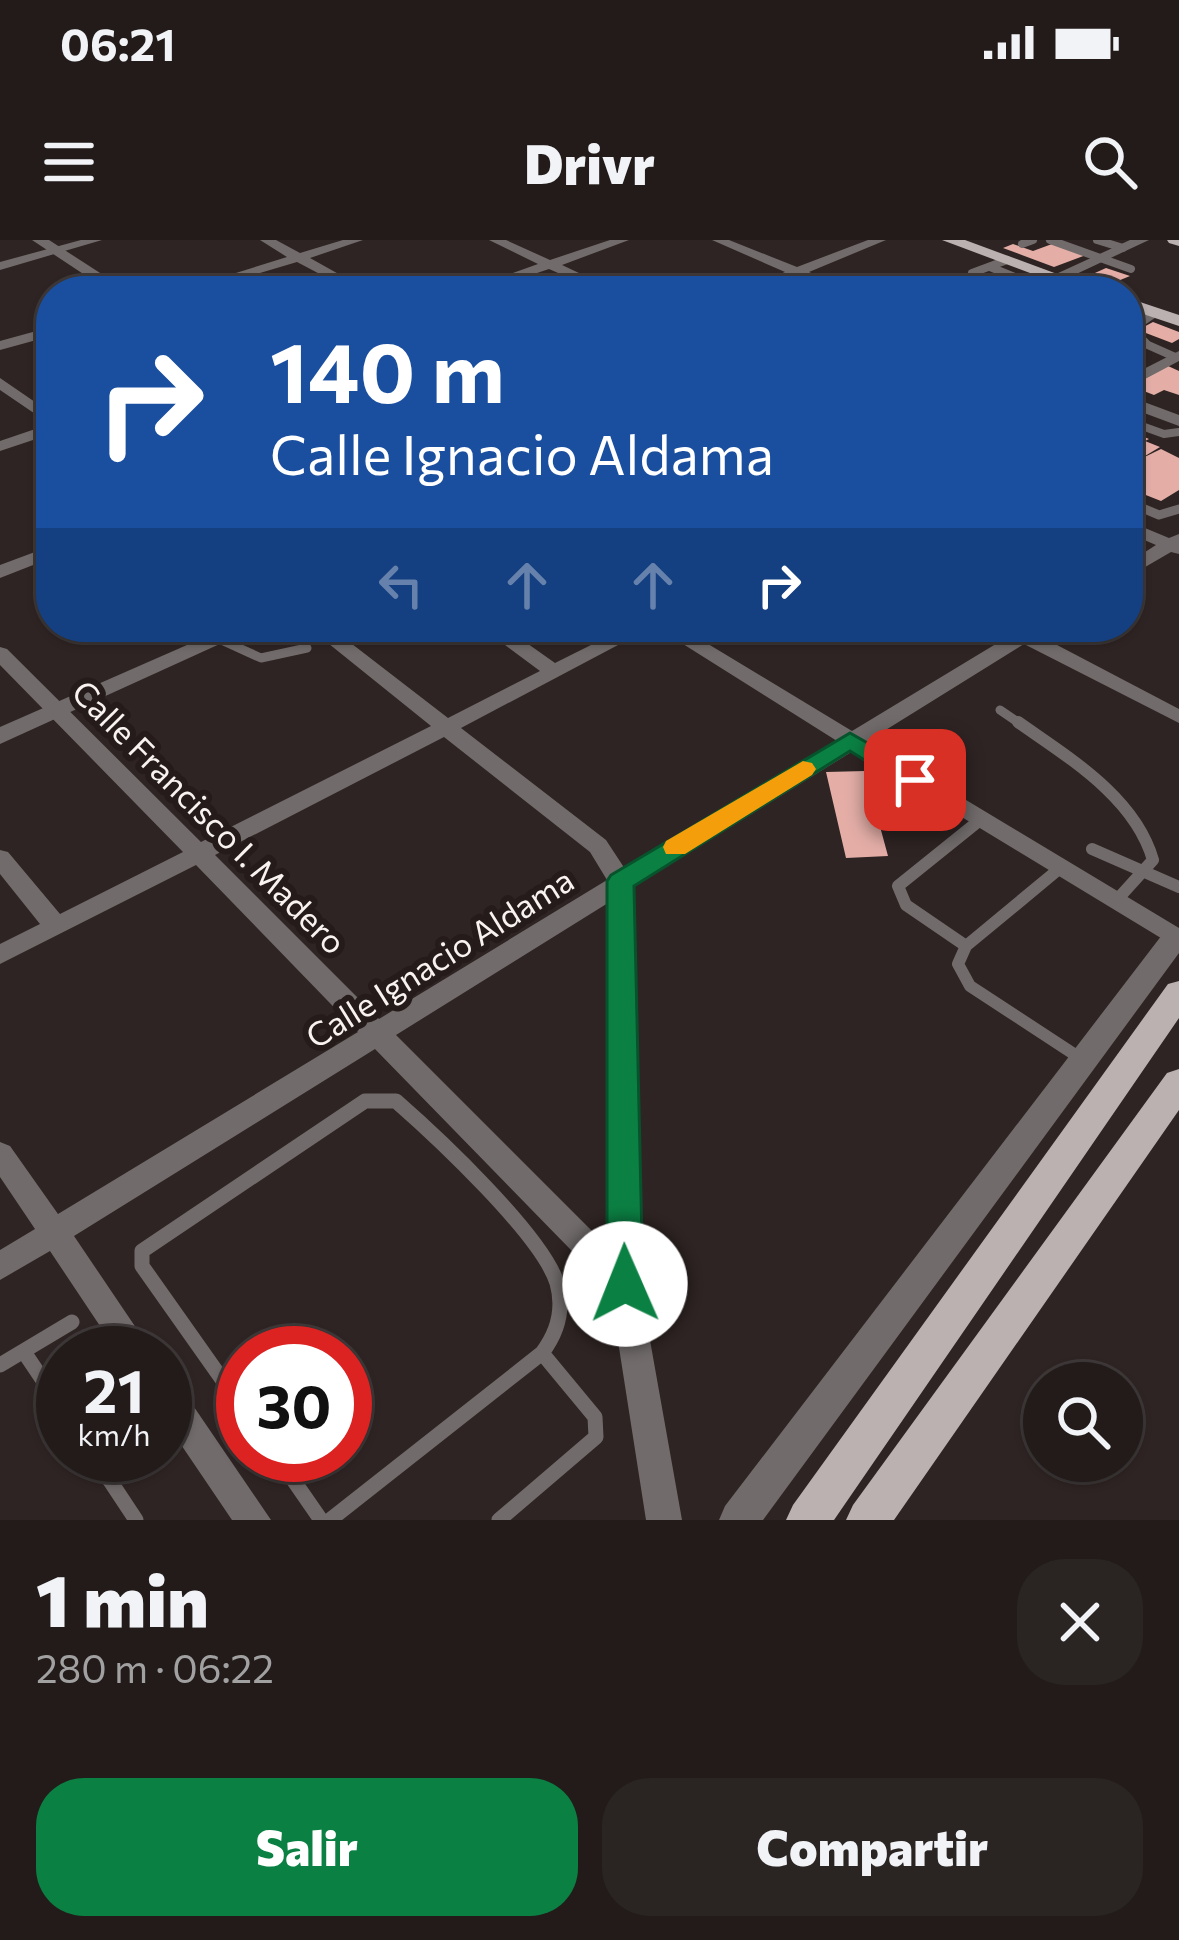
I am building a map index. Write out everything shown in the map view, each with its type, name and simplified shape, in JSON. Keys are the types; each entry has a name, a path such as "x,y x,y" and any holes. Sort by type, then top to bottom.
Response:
{"main road":[{"path":"950,240 998,263 1048,276"},
{"path":"1143,309 1179,321"},
{"path":"808,1520 1179,993"},
{"path":"868,1520 1179,1083"}],"street":[{"path":"39,240 96,276"},
{"path":"0,266 96,240"},
{"path":"266,240 334,276"},
{"path":"235,276 357,240"},
{"path":"495,240 577,276"},
{"path":"514,276 623,240"},
{"path":"718,240 808,276"},
{"path":"787,276 880,240"},
{"path":"1060,276 1142,240"},
{"path":"0,346 36,335"},
{"path":"1143,375 1177,356"},
{"path":"0,383 36,412"},
{"path":"1143,407 1179,421"},
{"path":"0,446 36,430"},
{"path":"1143,532 1176,544"},
{"path":"1143,563 1176,544"},
{"path":"0,572 36,558"},
{"path":"0,736 212,642"},
{"path":"319,642 443,727 598,846 620,881 625,1284 664,1520"},
{"path":"513,642 553,670"},
{"path":"0,956 611,642"},
{"path":"690,642 1177,939 739,1520"},
{"name":"Calle Ignacio Aldama","path":"0,1266 380,1034 1003,642"},
{"path":"1044,642 1179,717"},
{"name":"Calle Francisco I. Madero","path":"0,653 625,1284"},
{"path":"0,858 55,926"},
{"path":"0,1154 118,1326"},
{"path":"192,1432 253,1520"}],"lane":[{"path":"1022,244 1033,240"},
{"path":"1050,240 1131,269"},
{"path":"1097,240 1123,248"},
{"path":"979,276 972,273 998,263 1014,276"},
{"path":"1143,321 1155,313"},
{"path":"1143,340 1177,356"},
{"path":"1143,426 1179,433"},
{"path":"1143,508 1159,515 1179,508"},
{"path":"224,642 251,660 263,662 305,642"},
{"path":"1000,710 1126,810 1152,850 1153,860 1115,902"},
{"path":"966,946 906,904 898,886 980,820"},
{"path":"1092,849 1179,887"},
{"path":"1059,869 966,946 958,964 970,986 1084,1060"},
{"path":"216,1370 142,1266 142,1251 373,1098 401,1105 549,1266 560,1309 554,1340 542,1353 326,1520 297,1482"},
{"path":"0,1365 72,1322"},
{"path":"24,1352 36,1370"},
{"path":"499,1520 596,1437 596,1418 542,1353"},
{"path":"111,1482 136,1520"}],"building":[{"path":"1013,244 1033,251 1052,244 1086,255 1054,267 1003,248"},
{"path":"1106,268 1130,276 1088,276"},
{"path":"1153,322 1179,332 1179,339 1172,343 1143,332"},
{"path":"1168,366 1179,371 1179,395 1143,391 1143,380"},
{"path":"1143,436 1149,439 1145,441 1160,447 1143,457"},
{"path":"1161,449 1179,458 1179,490 1161,501 1143,494 1143,458"},
{"path":"865,771 888,856 846,858 826,772"}],"slow traffic":[{"path":"676,847 803,769"}],"route":[{"path":"625,1284 620,881 850,740 915,780"}]}
